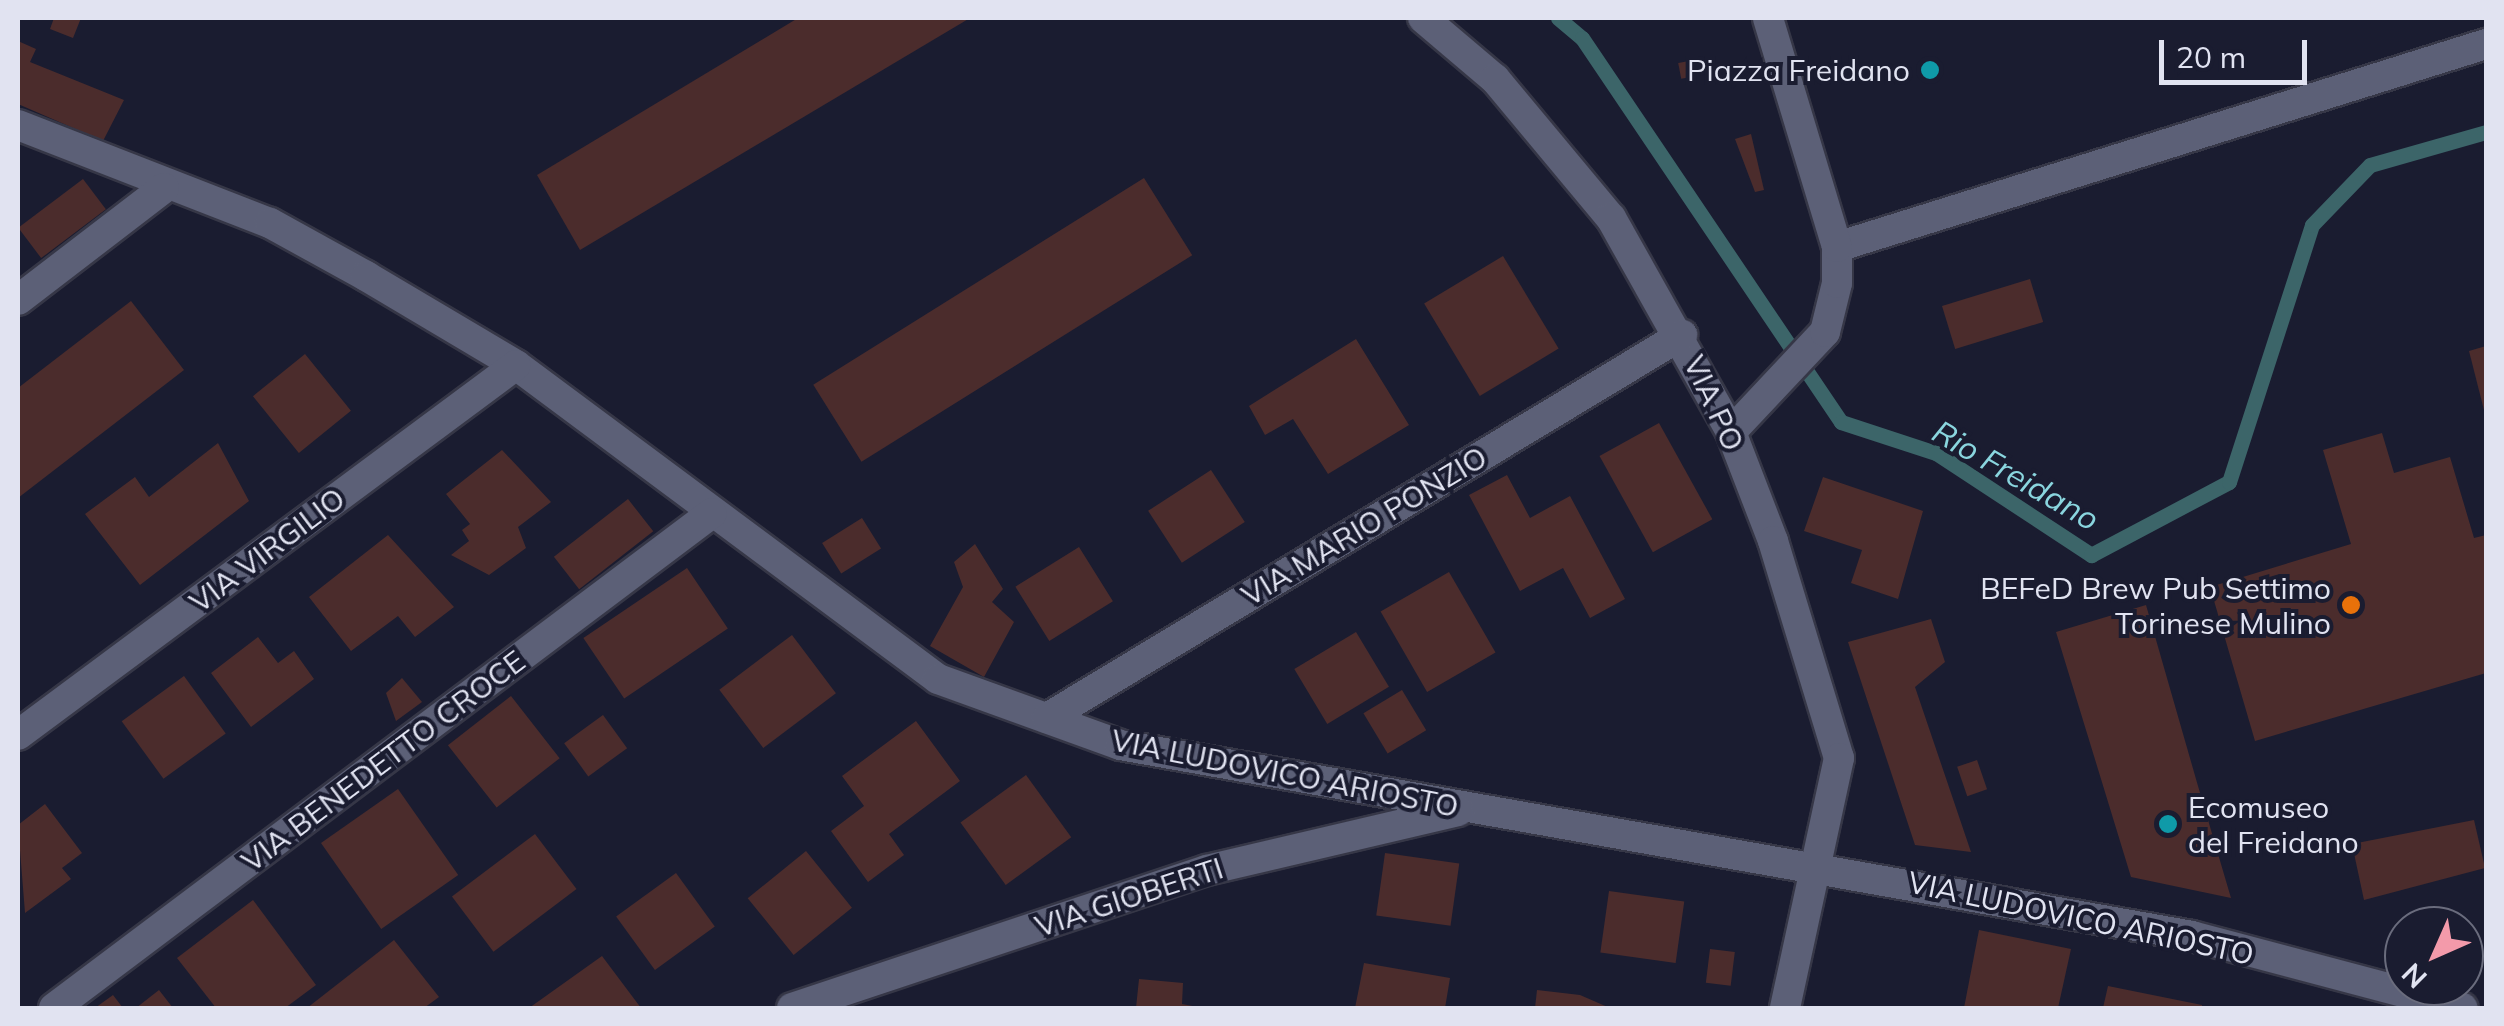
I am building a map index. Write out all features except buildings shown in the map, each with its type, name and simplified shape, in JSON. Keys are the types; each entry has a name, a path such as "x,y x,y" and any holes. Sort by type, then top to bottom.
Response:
{"street":[{"name":"VIA PO","path":"1423,18 1550,139 1682,334 1731,432 1839,758 1835,804 1810,864 1785,1008"},
{"path":"1731,432 1788,378 1813,347 1837,283 1837,248 1768,18"},
{"path":"1837,248 2486,44"},
{"name":"VIA LUDOVICO ARIOSTO","path":"18,124 164,188 270,223 516,366 938,678 1120,745 1810,864 2192,936 2463,1008"},
{"path":"18,300 164,188"},
{"name":"VIA MARIO PONZIO","path":"1047,718 1682,334"},
{"name":"VIA VIRGILIO","path":"18,735 516,366"},
{"name":"VIA BENEDETTO CROCE","path":"54,1008 712,513"},
{"name":"VIA GIOBERTI","path":"792,1008 1208,870 1471,808"}],"waterway":[{"name":"Rio Freidano","path":"1558,18 1582,38 1841,422 1936,453 2091,555 2229,482 2312,225 2370,165 2486,132"}],"place":[{"name":"Piazza Freidano","path":"1930,70"},
{"name":"BEFeD Brew Pub Settimo Torinese Mulino","path":"2351,605"},
{"name":"Ecomuseo del Freidano","path":"2168,824"}]}
